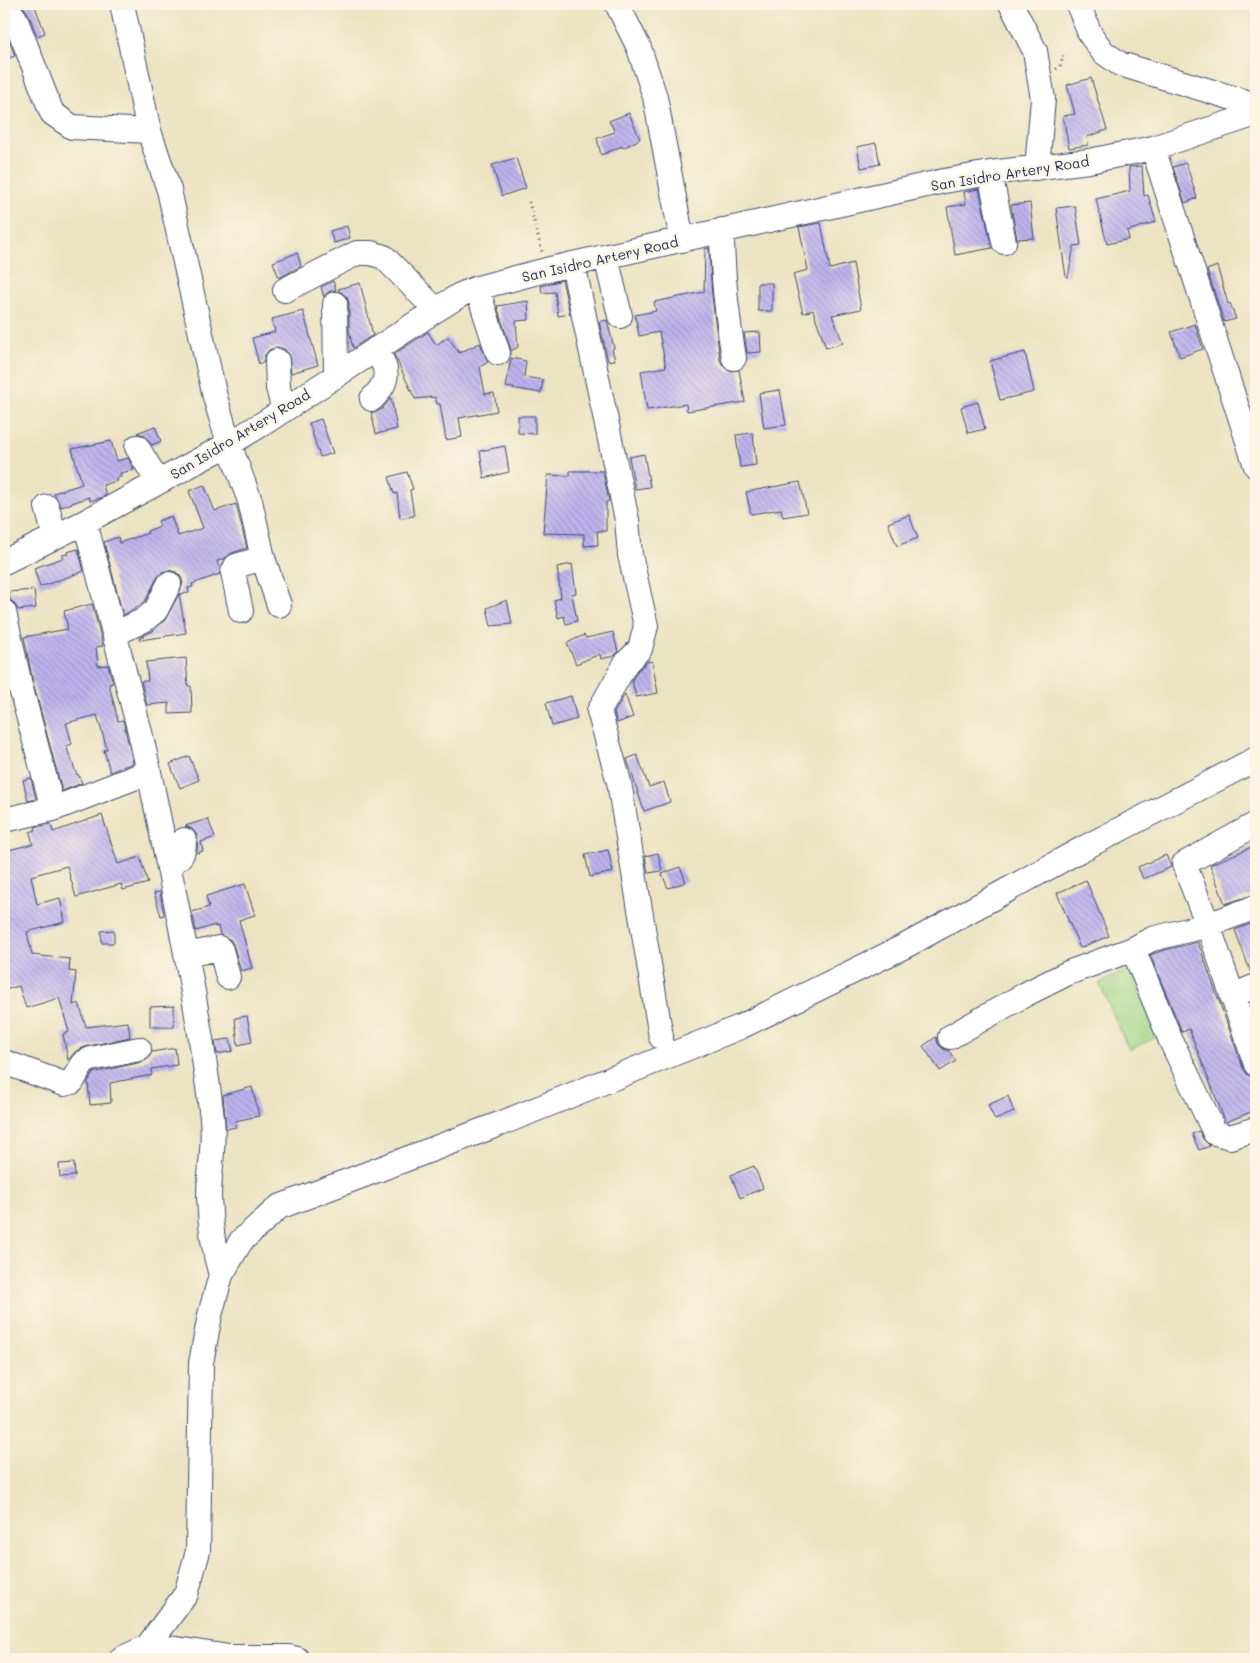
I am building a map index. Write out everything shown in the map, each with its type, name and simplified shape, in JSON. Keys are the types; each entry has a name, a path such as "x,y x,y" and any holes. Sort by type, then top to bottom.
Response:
{"street":[{"path":"122,4 149,131 169,190 215,398 228,444 250,501 263,558 279,605"},
{"path":"617,4 639,48 656,97 682,240"},
{"path":"1010,4 1035,51 1044,99 1036,168"},
{"path":"1078,4 1090,34 1103,52 1120,64 1256,105"},
{"path":"4,7 15,18 52,113 72,127 149,131"},
{"name":"San Isidro Artery Road","path":"4,562 85,522 228,444 284,410 436,310 460,295 477,288 546,270 944,181 990,173 1089,161 1153,148 1256,114"},
{"path":"1153,148 1256,466"},
{"path":"990,173 1004,242"},
{"path":"722,230 726,307 734,358"},
{"path":"285,290 357,253 372,253 384,257 436,310"},
{"path":"606,257 620,316"},
{"path":"573,264 627,520 630,555 646,626 640,649 626,663 599,711 619,782 661,1037"},
{"path":"477,288 498,353"},
{"path":"335,304 336,376"},
{"path":"372,399 382,388 386,377 384,362 376,349"},
{"path":"277,361 278,388 284,410"},
{"path":"137,447 158,482"},
{"path":"47,507 55,537"},
{"path":"85,522 149,772 187,955 200,1030 212,1121 210,1198 214,1250 221,1275"},
{"path":"241,611 233,572 236,566 263,558"},
{"path":"115,634 144,620 156,610 169,584"},
{"path":"4,612 12,688 54,809"},
{"path":"147,1647 186,1594 198,1551 201,1363 210,1315 221,1275 242,1241 280,1207 502,1123 740,1027 907,945 1082,849 1256,759"},
{"path":"4,820 54,809 149,772"},
{"path":"1256,824 1184,864 1256,1060"},
{"path":"168,865 181,857 184,840"},
{"path":"950,1037 1026,994 1068,973 1132,949 1152,939 1208,925 1256,907"},
{"path":"187,955 219,948 228,977"},
{"path":"1132,949 1171,1041 1215,1133 1230,1137 1256,1129"},
{"path":"1232,996 1256,986"},
{"path":"4,1062 64,1084 72,1082 83,1063 140,1049"},
{"path":"121,1659 147,1647 177,1649 228,1657 288,1656 297,1659"}],"path":[{"path":"529,202 546,270"}],"green space":[{"path":"1130,969 1159,1036 1129,1050 1099,983"}],"building":[{"path":"21,4 34,4 45,33 37,36 28,13"},
{"path":"4,27 15,56 4,60"},
{"path":"1091,78 1107,130 1087,137 1088,145 1069,148 1063,116 1075,114 1067,85"},
{"path":"629,113 640,139 623,148 622,146 601,155 597,138 615,132 609,121"},
{"path":"876,143 880,164 861,168 857,147"},
{"path":"516,158 526,188 502,196 492,165"},
{"path":"1186,163 1197,198 1185,203 1173,167"},
{"path":"1142,166 1144,196 1148,195 1156,222 1127,231 1129,239 1107,244 1096,199 1130,191 1129,167"},
{"path":"979,189 992,248 955,255 947,207 966,204 964,192"},
{"path":"1030,203 1034,238 1017,239 1011,205"},
{"path":"1075,206 1081,245 1074,246 1068,277 1066,277 1056,208"},
{"path":"821,223 830,269 853,263 861,309 832,315 843,343 826,348 813,310 803,313 793,274 808,270 799,227"},
{"path":"347,226 350,238 334,243 330,231"},
{"path":"709,248 712,296 720,360 729,371 739,370 745,402 687,411 686,404 647,410 641,371 666,367 659,332 639,336 635,315 656,311 654,302 704,292 705,249"},
{"path":"297,253 301,266 279,278 273,262"},
{"path":"1217,266 1228,304 1230,303 1236,319 1224,322 1207,270"},
{"path":"562,280 570,314 558,316 555,292 542,293 541,286"},
{"path":"333,281 336,290 328,292 324,297 321,287"},
{"path":"360,283 373,335 353,348 349,331 349,303 347,297 338,289"},
{"path":"758,283 772,283 772,311 758,311"},
{"path":"528,301 529,320 516,321 518,347 511,351 497,306"},
{"path":"303,311 318,365 291,373 289,354 284,349 277,347 269,350 265,355 263,363 259,364 252,338 275,332 272,319"},
{"path":"607,320 615,360 608,361 599,322"},
{"path":"1195,324 1203,349 1180,357 1171,332"},
{"path":"428,332 436,345 448,337 459,353 480,343 488,362 480,367 485,394 494,393 497,411 459,418 462,437 446,440 440,404 437,404 435,397 415,399 394,354"},
{"path":"760,332 761,352 747,353 744,333"},
{"path":"1025,352 1034,392 1000,400 990,361"},
{"path":"511,358 526,361 524,377 543,380 541,393 506,387"},
{"path":"780,390 786,425 764,428 759,393"},
{"path":"391,398 397,429 376,434 371,412 377,412 382,409"},
{"path":"978,402 985,429 968,433 961,407"},
{"path":"518,416 535,416 535,434 518,433"},
{"path":"321,419 333,453 320,457 309,423"},
{"path":"155,426 161,441 152,445 144,435 137,433"},
{"path":"753,433 756,465 740,467 736,435"},
{"path":"111,441 117,461 128,458 134,470 120,473 121,477 116,478 117,481 103,485 106,495 90,501 89,497 61,507 54,493 82,484 72,449"},
{"path":"505,446 509,472 484,478 480,451"},
{"path":"644,454 650,487 635,489 629,457"},
{"path":"570,471 603,471 609,501 606,502 606,531 597,531 598,545 584,546 584,534 543,533 548,475 570,476"},
{"path":"407,472 413,489 410,490 414,516 400,518 397,493 394,494 389,477"},
{"path":"800,482 807,513 783,517 781,509 751,514 746,492"},
{"path":"204,485 215,511 236,504 247,548 217,561 220,574 192,584 193,587 188,588 189,593 179,594 183,583 181,577 176,572 169,570 162,572 145,601 123,615 104,542 118,537 119,543 148,533 147,531 160,526 158,521 171,516 178,536 203,528 189,491"},
{"path":"909,515 918,538 897,546 888,523"},
{"path":"78,549 84,571 40,587 34,568 63,558 62,555 68,554 67,552"},
{"path":"572,564 576,593 572,594 577,621 566,624 564,616 558,618 554,600 561,598 557,567"},
{"path":"34,590 36,608 18,610 10,600 9,592"},
{"path":"179,594 186,633 140,640 139,638 153,631 165,620"},
{"path":"507,600 512,624 491,626 487,608"},
{"path":"92,604 103,646 96,647 98,666 108,665 113,683 109,684 118,721 123,720 133,763 110,772 104,750 107,749 97,715 66,723 72,744 66,746 82,783 62,791 33,682 24,637 68,629 64,611"},
{"path":"613,632 618,652 614,656 601,659 600,654 576,664 567,643 584,635 586,638"},
{"path":"186,658 188,686 191,686 192,713 169,714 169,703 147,705 141,681 148,681 146,662"},
{"path":"652,661 658,693 636,697 632,680 637,671 647,662"},
{"path":"625,694 633,717 617,723 614,713"},
{"path":"571,696 577,719 552,726 546,703"},
{"path":"637,755 649,787 664,782 670,802 644,811 627,759"},
{"path":"189,756 199,780 180,788 170,764"},
{"path":"31,778 36,799 28,801 23,780"},
{"path":"102,815 118,864 140,857 148,883 123,890 121,884 76,897 67,866 31,876 37,904 60,898 65,922 27,932 32,955 70,959 69,971 76,972 73,1005 79,1003 86,1027 128,1022 130,1037 85,1047 76,1051 68,1060 63,1034 69,1032 59,998 26,1008 19,986 4,990 4,851 33,844 30,832 36,830 35,827 51,824 53,832"},
{"path":"208,819 215,837 201,842 203,851 197,853 198,840 196,834 192,829 185,826"},
{"path":"1256,845 1256,894 1225,904 1210,865"},
{"path":"608,850 613,872 590,877 585,855"},
{"path":"658,853 662,871 648,873 645,856"},
{"path":"1166,855 1171,867 1143,879 1138,867"},
{"path":"680,867 686,882 668,888 662,874"},
{"path":"1086,880 1109,936 1080,948 1057,893"},
{"path":"245,884 255,915 239,920 252,968 241,971 231,940 220,935 218,926 215,927 215,925 196,931 192,912 209,907 206,896"},
{"path":"160,892 164,915 161,916 154,893"},
{"path":"1256,922 1256,972 1251,973 1235,930"},
{"path":"114,930 114,943 102,943 101,931"},
{"path":"1198,942 1243,1068 1252,1077 1256,1087 1256,1110 1226,1122 1189,1029 1182,1032 1150,955"},
{"path":"174,1006 174,1027 150,1027 150,1007"},
{"path":"247,1016 252,1042 238,1045 235,1018"},
{"path":"936,1037 938,1044 943,1049 949,1051 956,1061 940,1071 923,1046"},
{"path":"230,1039 233,1051 217,1054 215,1041"},
{"path":"175,1048 177,1065 151,1069 152,1075 110,1083 111,1103 90,1105 88,1082 93,1073 142,1062 148,1059 152,1052"},
{"path":"252,1087 259,1116 235,1121 236,1127 226,1129 223,1095"},
{"path":"1008,1096 1014,1112 995,1120 988,1105"},
{"path":"1199,1131 1203,1139 1210,1146 1199,1150 1192,1134"},
{"path":"74,1163 75,1176 60,1177 59,1164"},
{"path":"754,1166 763,1188 740,1198 731,1175"}]}
